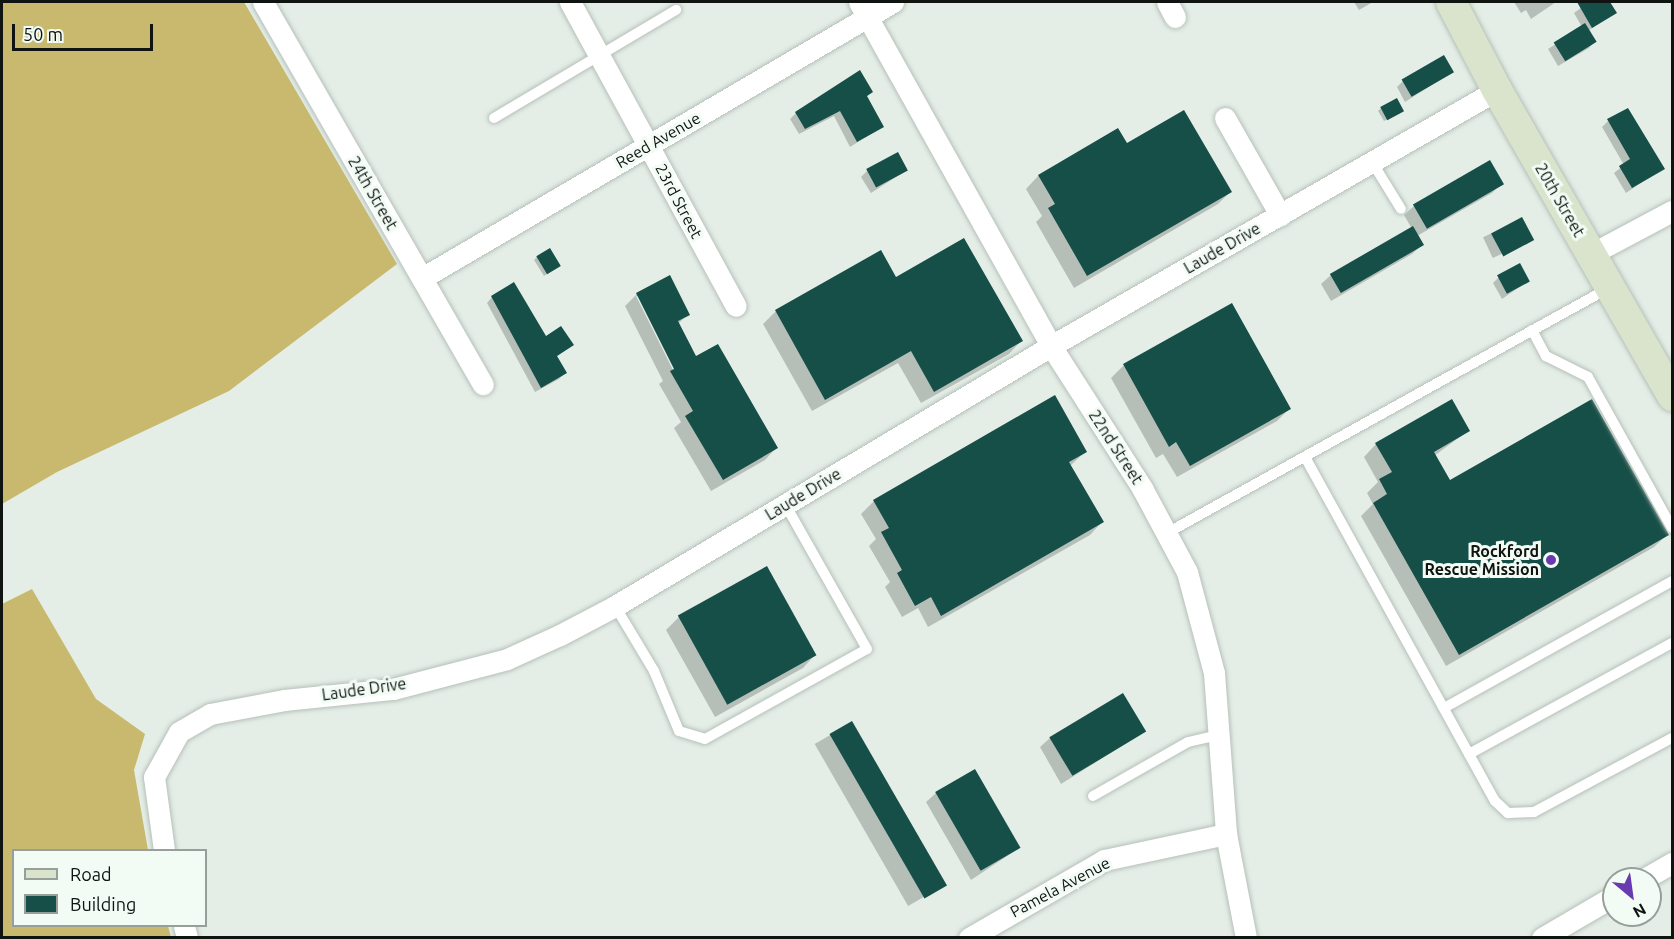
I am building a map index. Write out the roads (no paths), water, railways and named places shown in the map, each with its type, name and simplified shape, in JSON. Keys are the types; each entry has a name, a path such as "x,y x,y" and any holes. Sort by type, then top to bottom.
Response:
{"street":[{"name":"24th Street","path":"263,2 483,384"},
{"name":"23rd Street","path":"570,2 736,306"},
{"name":"Reed Avenue","path":"422,278 649,145 863,9 893,2"},
{"name":"20th Street","path":"1451,2 1497,90 1672,396"},
{"name":"22nd Street","path":"863,9 1051,346 1143,488 1187,572 1214,673 1226,834 1246,938"},
{"name":"Laude Drive","path":"164,849 154,777 179,732 210,714 284,700 393,689 507,659 615,606 1051,346 1497,90"},
{"path":"1225,118 1280,215"},
{"path":"1591,254 1672,211"},
{"name":"Pamela Avenue","path":"969,938 1104,860 1226,834"},
{"path":"1542,938 1602,903"}],"lane":[{"path":"494,118 676,10"},
{"path":"1372,162 1401,209"},
{"path":"1167,533 1610,287"},
{"path":"1532,330 1546,356 1588,377 1672,528"},
{"path":"1305,457 1494,801 1508,813 1534,812 1672,738"},
{"path":"615,606 654,671 679,731 705,739 867,649 784,504"},
{"path":"1444,708 1672,581"},
{"path":"1469,754 1672,643"},
{"path":"1093,796 1188,742 1219,735"}],"place":[{"name":"Rockford Rescue Mission","path":"1551,560"}]}
